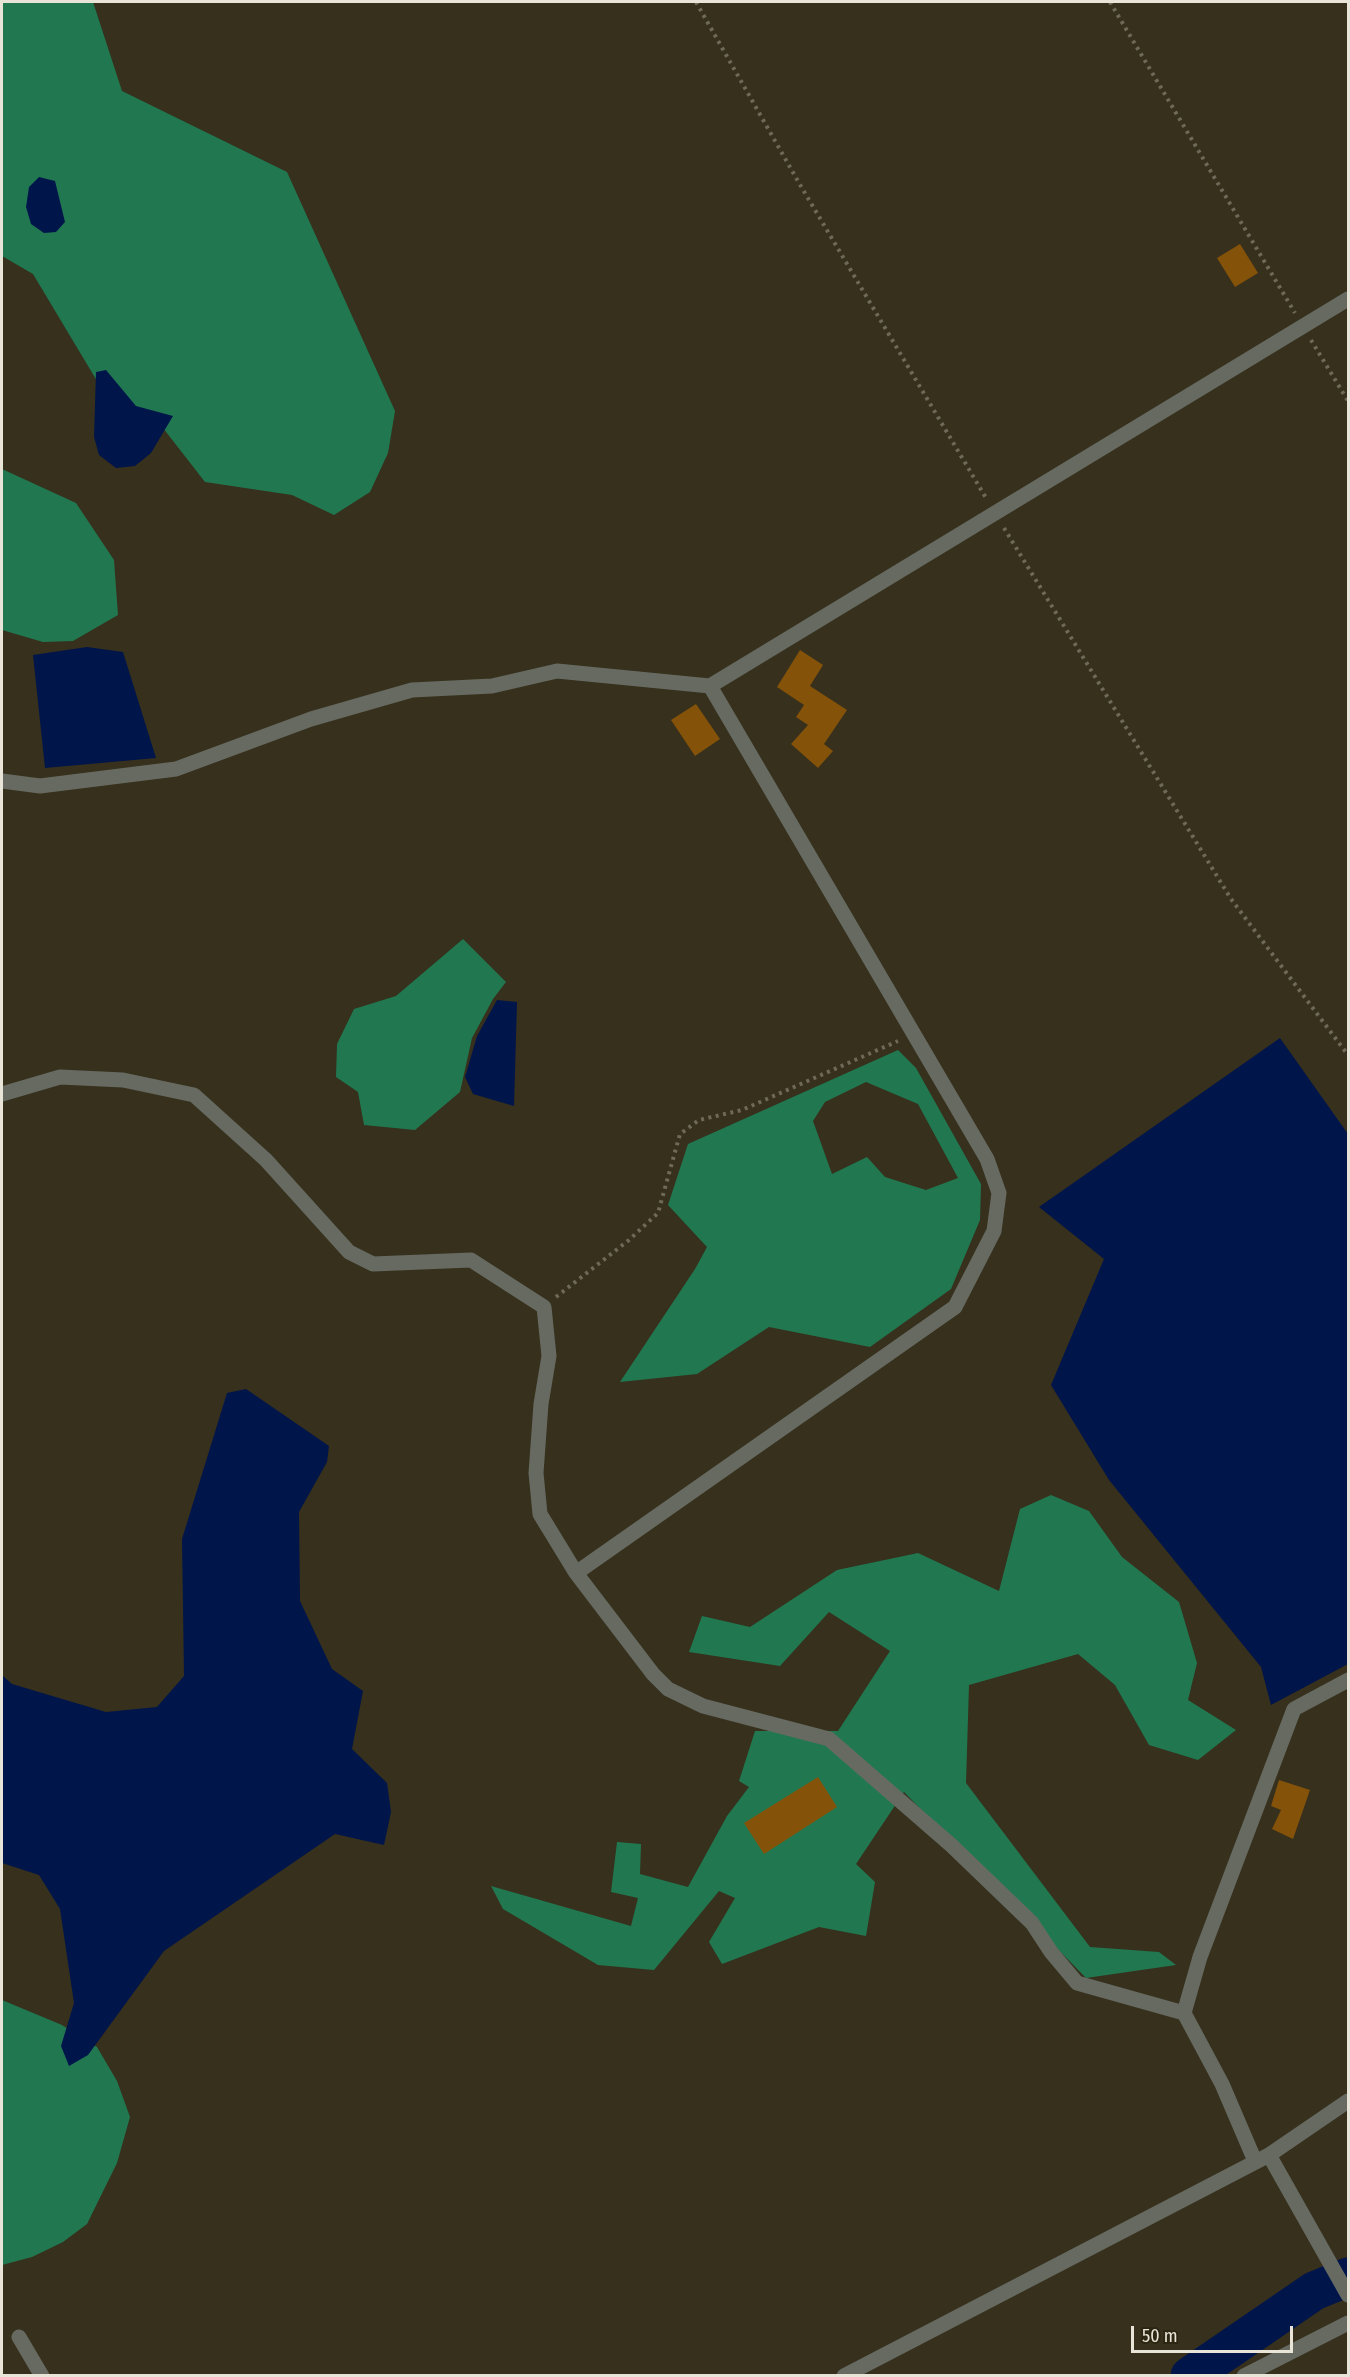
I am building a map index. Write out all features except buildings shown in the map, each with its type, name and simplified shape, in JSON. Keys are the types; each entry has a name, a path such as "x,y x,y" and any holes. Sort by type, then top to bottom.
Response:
{"street":[{"path":"2,781 40,786 176,769 311,719 412,690 492,686 556,671 710,686 1348,299"},
{"path":"576,1573 955,1307 994,1231 999,1193 987,1159 710,686"},
{"path":"2,1094 60,1077 123,1080 194,1095 266,1160 349,1252 373,1264 471,1260 544,1307 549,1356 541,1404 536,1473 540,1514 576,1573 652,1674 668,1689 703,1706 828,1739 951,1845 1032,1923 1077,1983 1184,2013"},
{"path":"1348,1680 1294,1709 1200,1957 1184,2013 1262,2158 1319,2244 1348,2295"},
{"path":"844,2376 1262,2158 1348,2101"},
{"path":"1244,2376 1348,2323"},
{"path":"19,2337 42,2376"}],"path":[{"path":"696,2 995,513 1231,899 1348,1055"},
{"path":"1110,2 1348,401"},
{"path":"544,1307 629,1240 658,1213 680,1134 699,1120 742,1110 913,1035"}],"green space":[{"path":"2,2 93,2 122,91 287,172 395,411 388,453 370,492 334,515 292,495 205,482 156,419 106,396 33,274 2,256"},
{"path":"2,469 76,503 114,560 118,615 73,641 43,642 2,630"},
{"path":"463,939 506,982 493,999 472,1038 460,1092 415,1130 364,1125 358,1092 336,1077 337,1044 354,1009 396,996"},
{"path":"898,1050 916,1068 981,1184 980,1220 951,1289 870,1347 769,1327 697,1374 620,1382 695,1269 707,1247 668,1205 688,1144","holes":["866,1082 918,1104 958,1178 926,1190 885,1177 867,1157 832,1174 813,1121 825,1102"]},
{"path":"1051,1495 1089,1511 1122,1557 1179,1602 1197,1663 1188,1700 1236,1730 1198,1760 1149,1745 1115,1685 1078,1654 969,1685 966,1783 1090,1947 1159,1952 1176,1965 1086,1978 904,1792 856,1864 875,1882 866,1936 819,1927 722,1964 709,1942 735,1898 719,1891 654,1970 598,1965 503,1909 491,1886 631,1926 638,1898 611,1892 617,1842 641,1844 640,1874 688,1887 727,1816 749,1787 739,1781 755,1731 838,1731 890,1651 829,1612 780,1666 689,1652 702,1616 750,1627 837,1570 918,1553 999,1591 1020,1509"},
{"path":"2,2000 62,2025 97,2047 117,2081 130,2117 117,2163 87,2224 63,2242 32,2257 2,2265"}],"shaded area":[{"path":"39,177 55,181 65,222 56,232 44,233 31,224 26,207 29,187"},
{"path":"106,370 136,406 173,416 151,453 135,466 116,468 99,455 94,437 96,372"},
{"path":"87,647 123,652 156,758 45,768 33,655"},
{"path":"497,1000 517,1002 514,1106 473,1094 465,1077 477,1036"},
{"path":"1280,1038 1348,1134 1348,1664 1271,1705 1261,1667 1109,1480 1051,1385 1104,1259 1039,1207"},
{"path":"246,1389 329,1446 327,1462 299,1512 300,1601 332,1669 363,1691 352,1749 387,1783 391,1812 384,1845 335,1834 164,1951 88,2055 69,2066 61,2046 74,2003 60,1909 39,1875 2,1863 2,1675 12,1684 106,1712 157,1707 184,1676 182,1539 227,1393"}],"waterway":[{"path":"1190,2376 1314,2291 1348,2277"}]}
